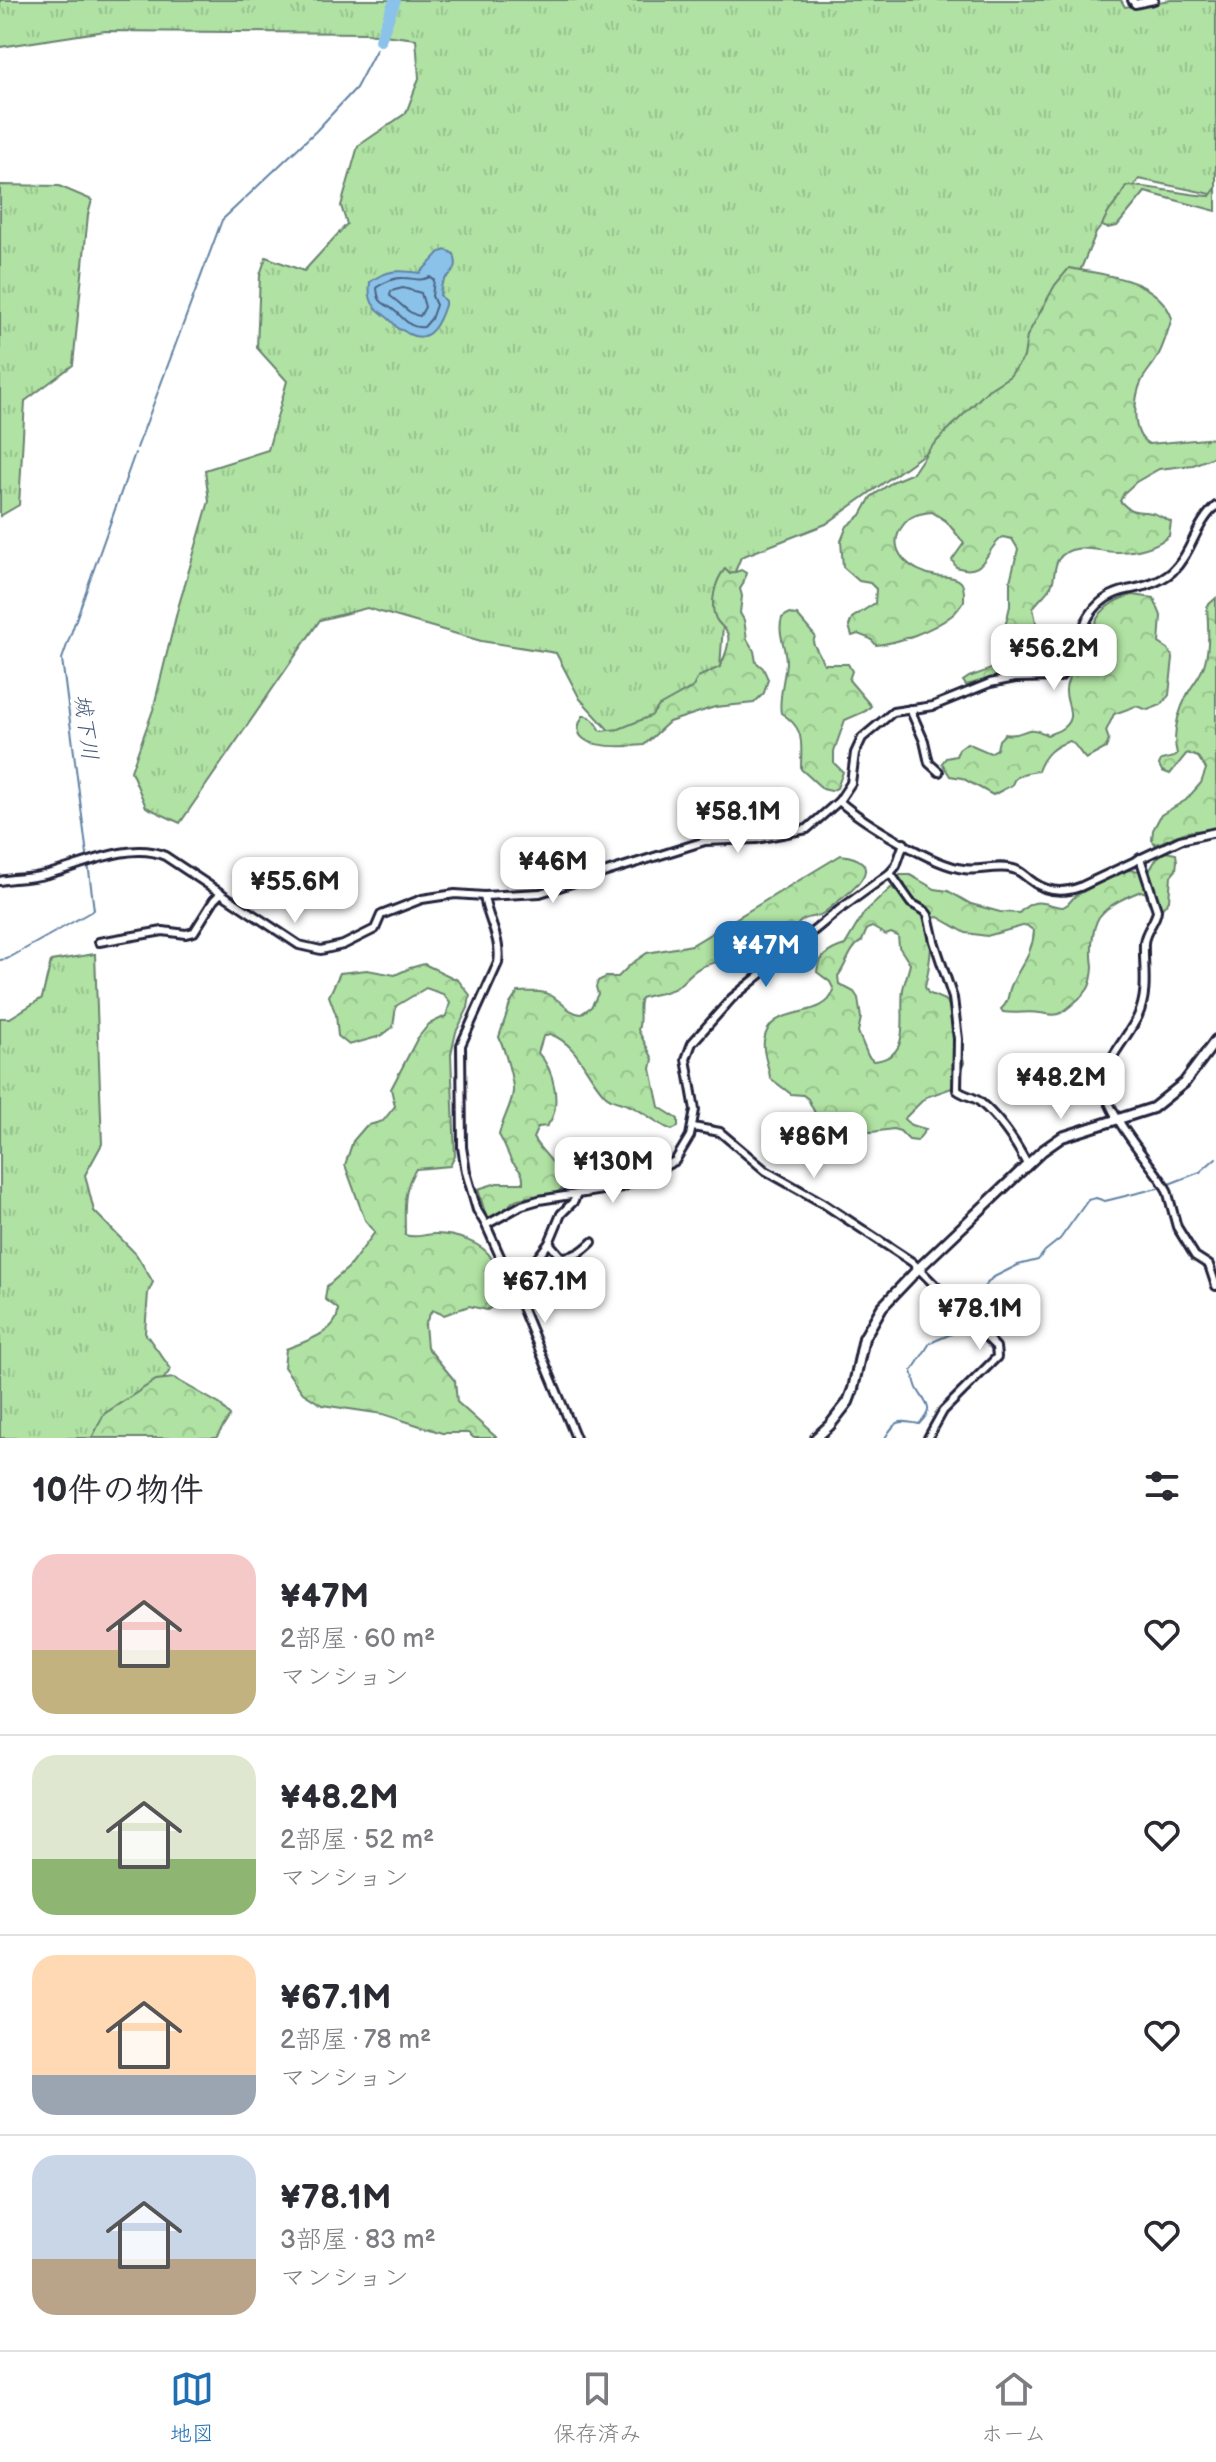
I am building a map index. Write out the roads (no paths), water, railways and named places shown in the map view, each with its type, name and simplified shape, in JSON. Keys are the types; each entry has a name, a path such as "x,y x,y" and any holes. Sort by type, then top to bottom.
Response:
{"street":[{"path":"1132,0 1135,4 1154,0"},
{"path":"0,881 41,876 130,851 155,851 299,945 321,950 343,945 375,929 381,915 422,899 455,894 484,896 550,891 705,841 756,839 798,832 814,824 839,801 851,783 855,753 862,738 893,712 933,706 990,683 1063,675 1099,602 1112,594 1155,583 1170,574 1183,559 1201,522 1216,506"},
{"path":"910,709 924,741 929,763 939,772"},
{"path":"839,801 904,843 945,864 960,869 1012,868 1040,886 1064,892 1180,840 1216,832"},
{"path":"486,1225 522,1205 622,1187 675,1161 693,1127 695,1110 686,1059 692,1043 732,998 839,910 890,873 896,866 904,843"},
{"path":"1140,858 1157,910 1144,942 1146,993 1138,1017 1106,1071 1104,1081 1118,1120 1167,1190 1177,1227 1195,1256 1209,1265 1216,1286"},
{"path":"890,873 911,903 928,915 953,998 958,1039 957,1090 977,1100 1013,1138 1027,1164"},
{"path":"99,942 163,931 194,932 221,893"},
{"path":"484,896 485,908 499,943 498,963 464,1034 460,1057 462,1147 470,1192 477,1210 512,1283 576,1438"},
{"path":"816,1438 848,1402 870,1325 887,1300 918,1269 1027,1164 1062,1137 1153,1108 1184,1083 1216,1040"},
{"path":"693,1127 720,1132 766,1171 830,1208 912,1262 996,1347 997,1357 943,1411 928,1438"},
{"path":"512,1283 549,1243 561,1214 576,1195"},
{"path":"549,1243 561,1257 565,1257 583,1251 592,1242"}],"water":[{"path":"446,250 454,254 456,265 441,285 440,295 445,305 437,324 428,334 416,337 398,329 371,300 370,282 394,272 420,273 440,252"}],"waterway":[{"path":"380,40 395,0"},
{"name":"城下川","path":"137,448 222,220 316,131 356,88 376,50"},
{"name":"城下川","path":"0,960 7,959 94,910 62,659 135,453"},
{"path":"1169,1184 1200,1172 1216,1158"},
{"path":"962,1307 992,1278 1018,1265 1038,1260 1060,1239 1088,1200 1096,1198 1105,1201 1162,1187"},
{"path":"885,1438 898,1423 919,1424 927,1414 928,1407 912,1371 930,1343 958,1331 956,1312"}]}
